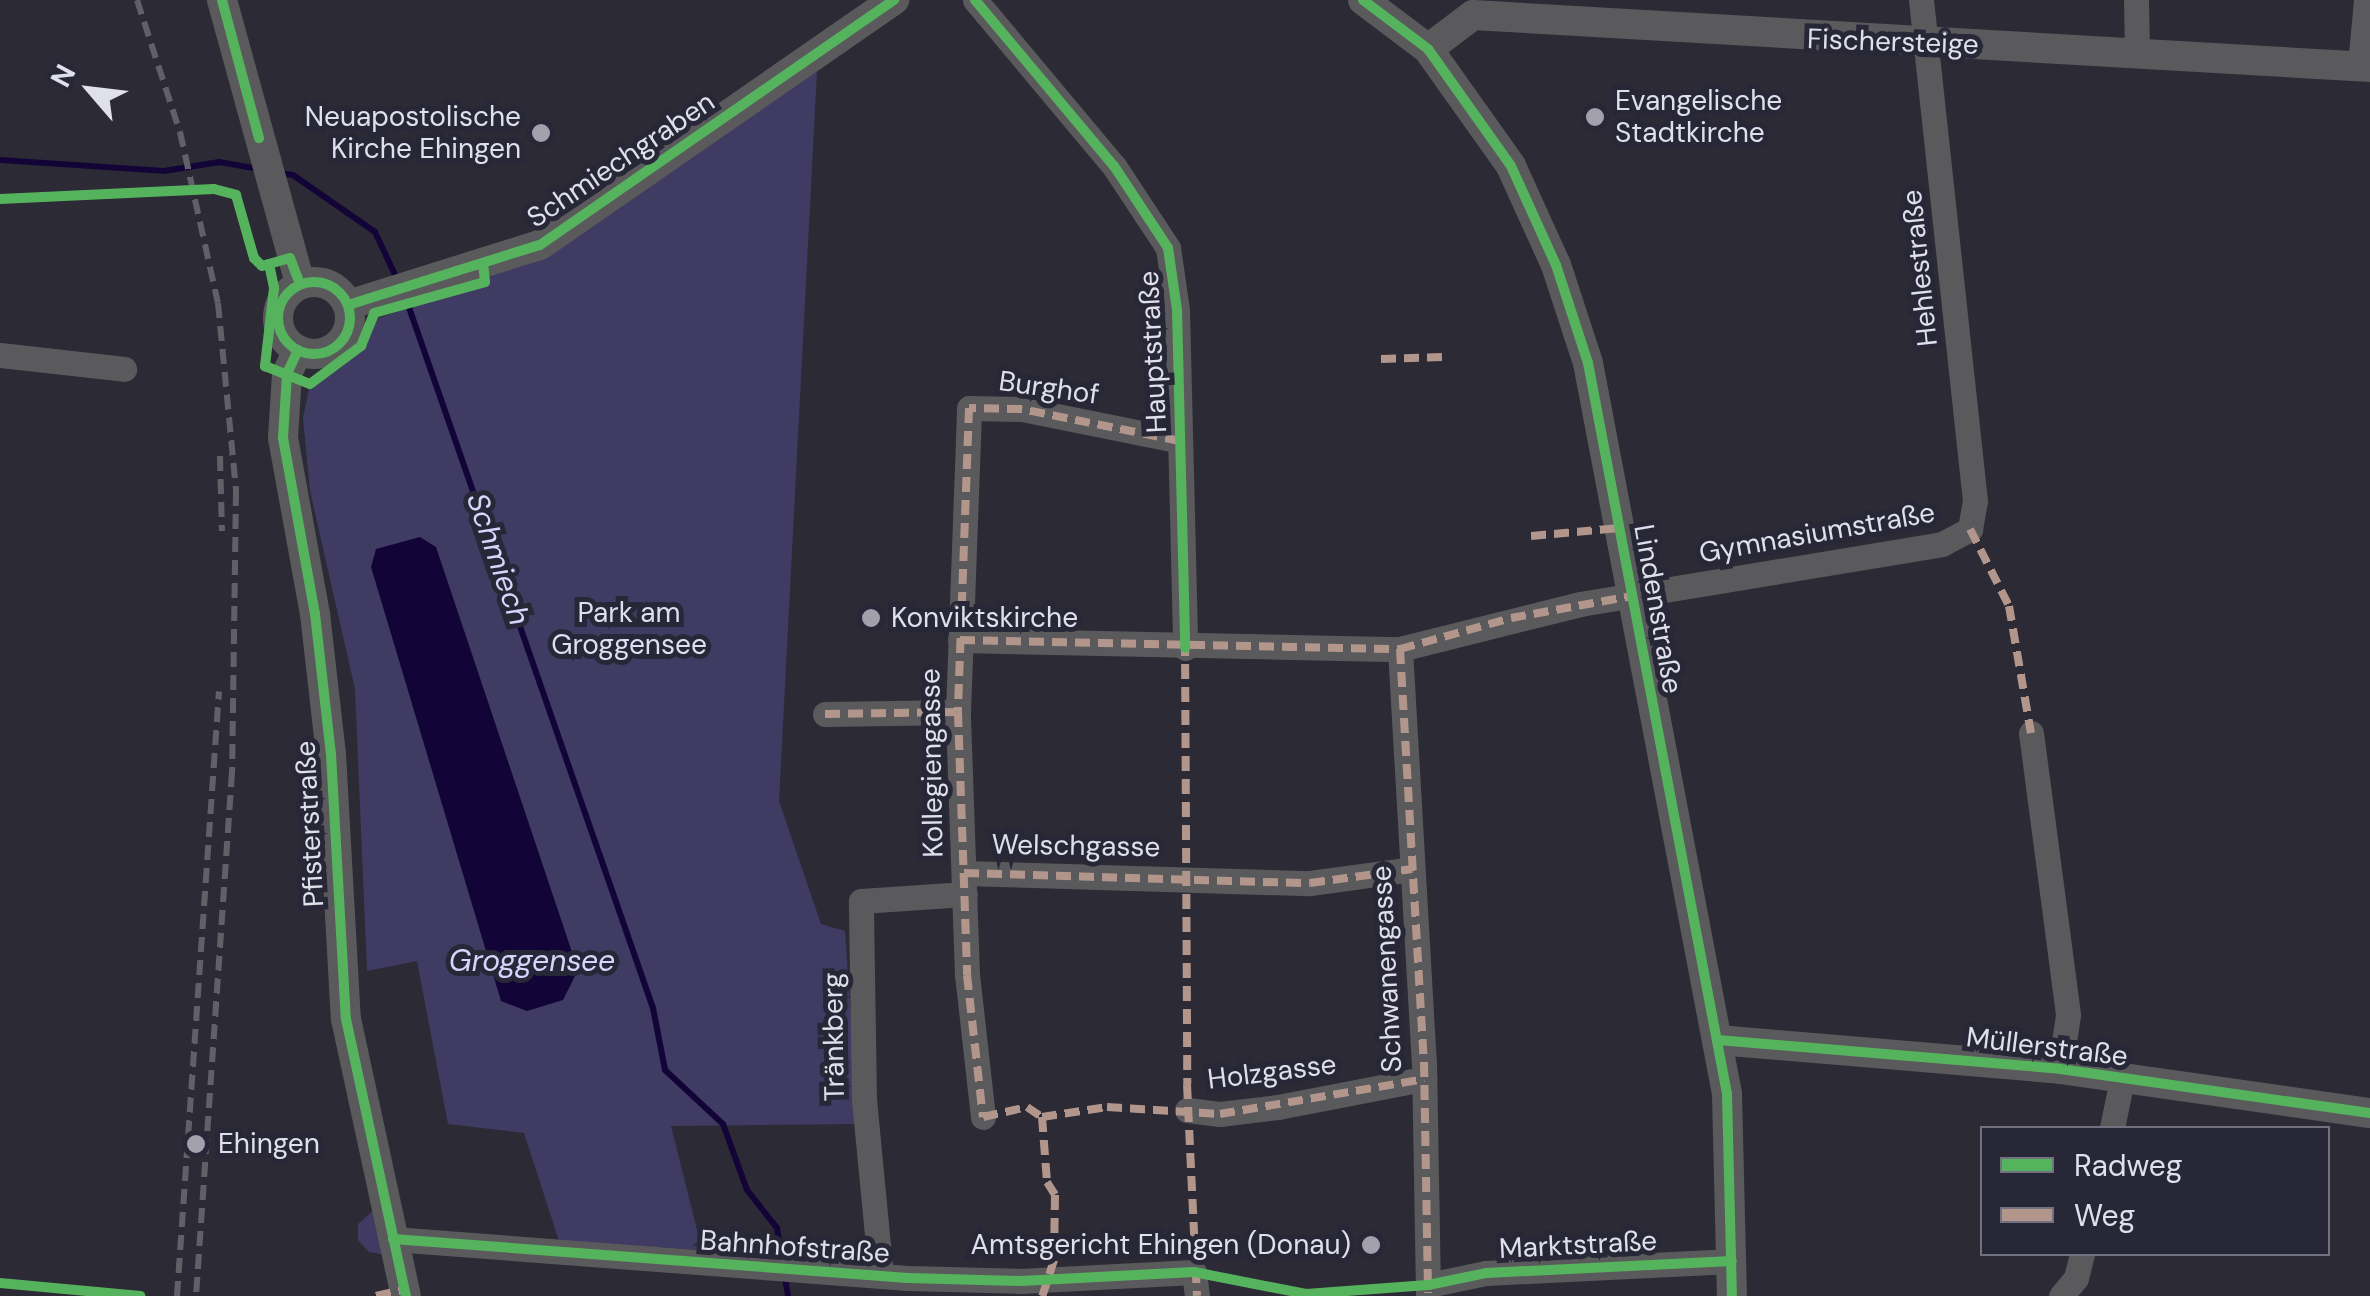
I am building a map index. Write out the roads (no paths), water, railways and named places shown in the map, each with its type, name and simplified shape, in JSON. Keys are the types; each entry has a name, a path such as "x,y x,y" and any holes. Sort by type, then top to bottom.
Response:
{"street":[{"path":"222,0 275,208 300,284"},
{"name":"Schmiechgraben","path":"361,298 540,245 894,0"},
{"name":"Hauptstraße","path":"975,0 1114,166 1168,248 1177,310 1185,648"},
{"name":"Lindenstraße","path":"1362,0 1428,49 1512,166 1556,265 1588,363 1718,1040 1732,1166 1732,1296"},
{"name":"Hehlestraße","path":"1922,0 1975,501 1970,529"},
{"path":"2136,0 2137,54"},
{"path":"2365,66 2366,0"},
{"name":"Fischersteige","path":"1428,49 1470,8 1925,42 2365,66"},
{"path":"325,283 361,298 340,344 318,354 298,350 278,322 284,299 300,284 325,283"},
{"name":"Pfisterstraße","path":"298,350 287,374 283,438 327,719 346,1020 406,1296"},
{"path":"0,355 124,369"},
{"name":"Burghof","path":"968,408 1022,409 1180,442"},
{"name":"Kollegiengasse","path":"968,408 958,712 964,884 983,1116"},
{"name":"Gymnasiumstraße","path":"960,640 1185,648 1400,649 1510,618 1942,544 1970,529"},
{"name":"Schwanengasse","path":"1400,649 1424,1079 1428,1290"},
{"path":"825,714 958,712"},
{"path":"2030,733 2068,1015 2060,1069"},
{"name":"Welschgasse","path":"964,884 1310,884 1412,869"},
{"name":"Tränkberg","path":"881,1276 864,1100 861,901 964,884"},
{"name":"Müllerstraße","path":"1718,1040 2060,1069 2370,1113"},
{"name":"Holzgasse","path":"1187,1110 1220,1114 1278,1107 1424,1079"},
{"name":"Müllerstraße","path":"2112,1126 2122,1079"},
{"name":"Bahnhofstraße","path":"393,1239 1045,1288 1196,1284"},
{"name":"Marktstraße","path":"1428,1290 1486,1273 1732,1261"}],"water":[{"name":"Groggensee","path":"420,537 436,547 578,970 563,1000 527,1011 501,1001 371,567 376,549"}],"waterway":[{"name":"Schmiech","path":"0,160 164,171 219,162 257,169"},
{"name":"Schmiech","path":"279,173 293,175 375,232 398,281"},
{"name":"Schmiech","path":"405,296 653,1008 665,1070 723,1124 747,1190 777,1228 782,1261"},
{"name":"Schmiech","path":"784,1273 788,1296"}],"railway":[{"path":"137,0 180,132 218,303 236,491 232,772 196,1296"},
{"path":"220,456 222,531"},
{"path":"177,1296 219,691"}],"place":[{"name":"Evangelische Stadtkirche","path":"1595,117"},
{"name":"Neuapostolische Kirche Ehingen","path":"541,133"},
{"name":"Konviktskirche","path":"871,618"},
{"name":"Ehingen","path":"196,1144"},
{"name":"Amtsgericht Ehingen (Donau)","path":"1371,1245"}],"park label":[{"name":"Park am Groggensee","path":"629,629"}]}
